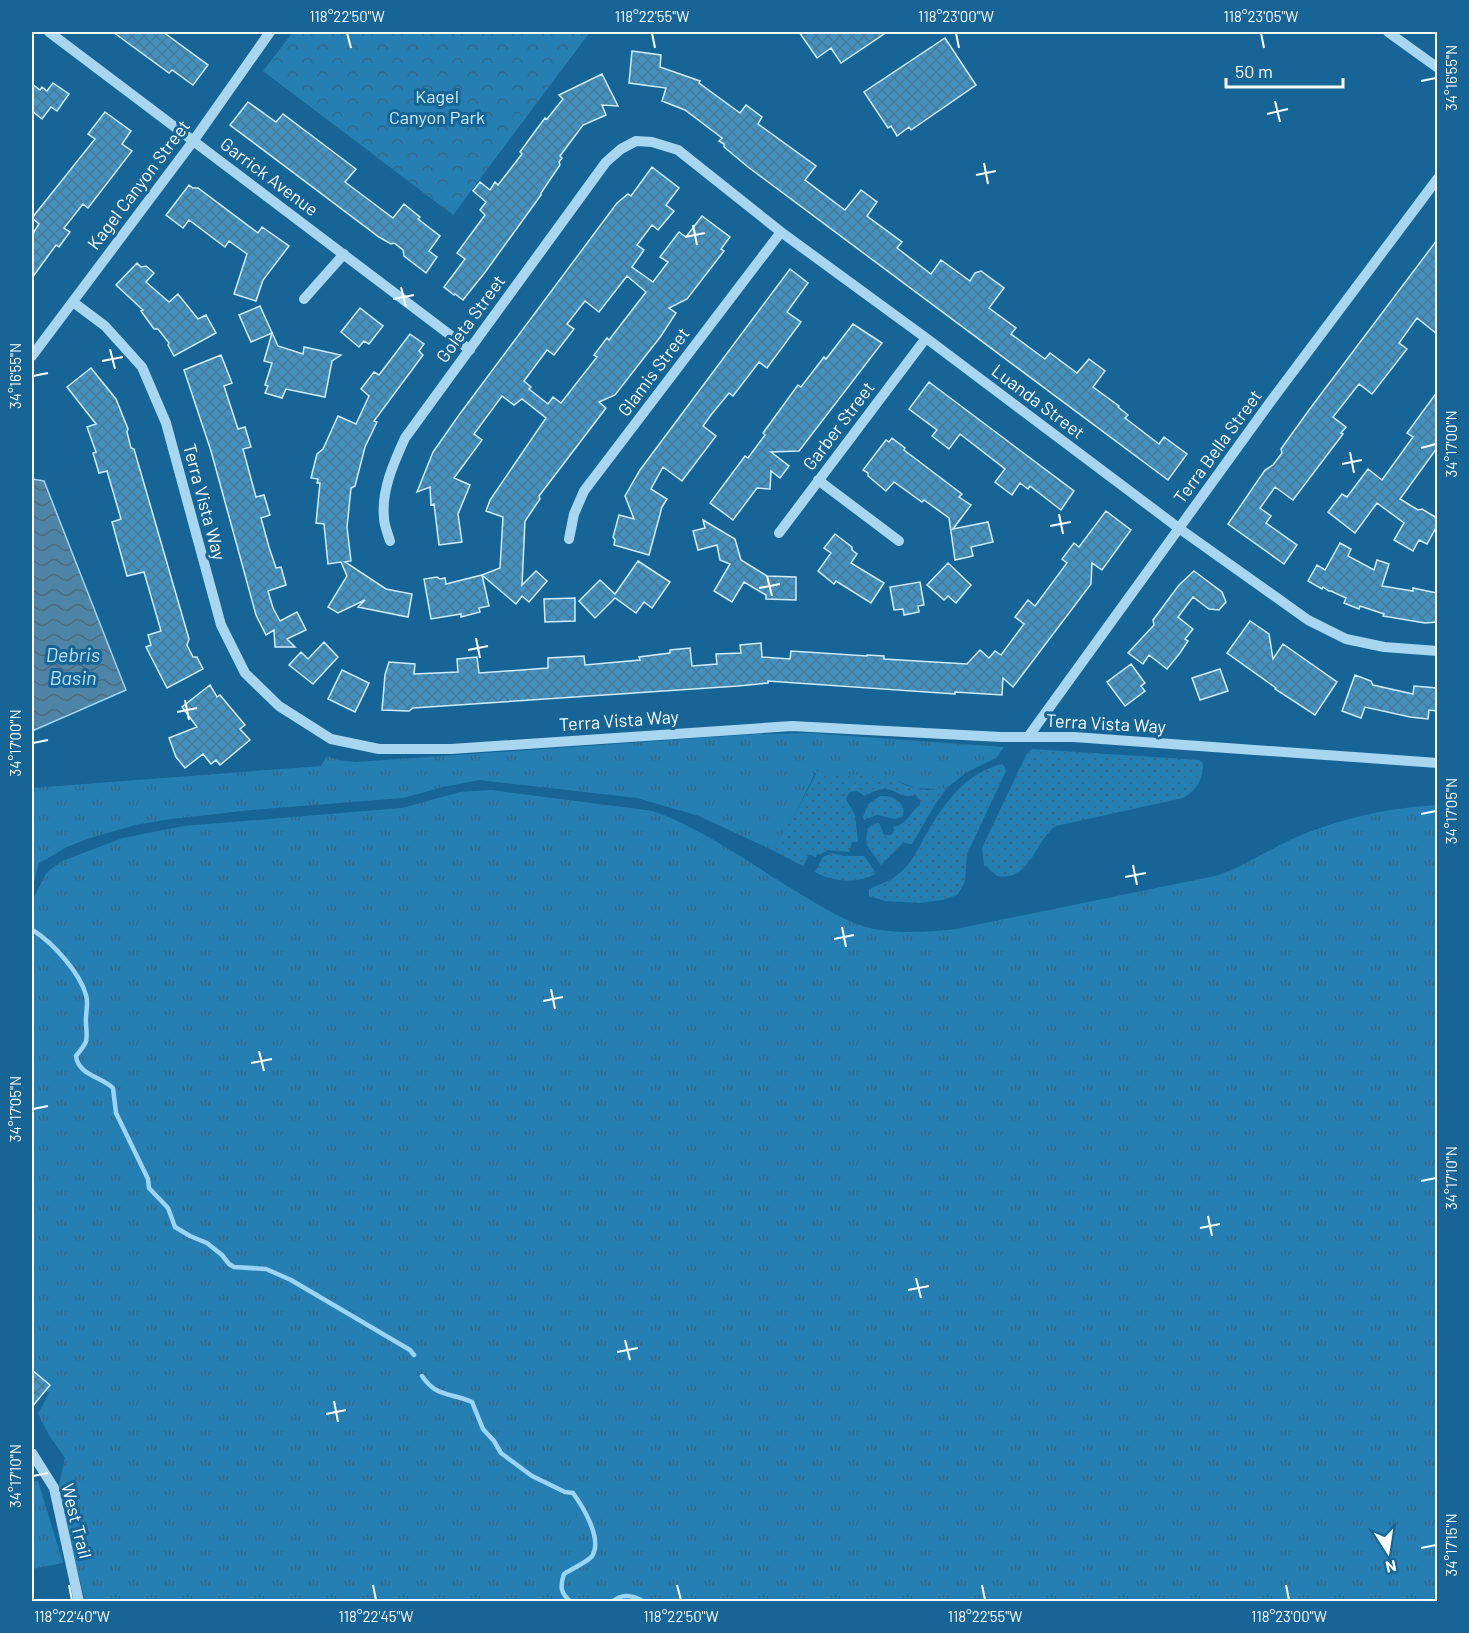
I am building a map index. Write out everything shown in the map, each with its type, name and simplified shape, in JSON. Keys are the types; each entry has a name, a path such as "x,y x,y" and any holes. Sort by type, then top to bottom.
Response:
{"street":[{"name":"Garrick Avenue","path":"49,32 470,350"},
{"name":"Kagel Canyon Street","path":"32,356 194,140 270,32"},
{"path":"1388,32 1437,68"},
{"name":"Luanda Street","path":"636,141 652,142 678,150 781,232 1180,529 1308,620 1346,639 1384,647 1437,651"},
{"name":"Goleta Street","path":"390,541 384,519 384,500 392,467 405,438 606,162 621,149 636,141"},
{"name":"Terra Bella Street","path":"1028,737 1271,401 1437,178"},
{"name":"Glamis Street","path":"569,539 574,514 584,491 781,232"},
{"path":"304,299 344,254"},
{"name":"Terra Vista Way","path":"73,302 105,326 141,367 166,423 221,625 245,673 279,706 331,739 379,749 451,749 792,726 1000,737 1074,737 1437,763"},
{"name":"Garber Street","path":"779,533 926,338"},
{"path":"818,480 899,541"},
{"name":"West Trail","path":"32,1453 54,1488 79,1602"}],"green space":[{"name":"Kagel Canyon Park","path":"293,32 590,32 453,215 263,71"},
{"path":"809,733 1004,747 996,758 967,772 948,787 935,789 915,788 898,781 815,773 795,814 772,850 699,816 637,798 479,780 403,798 251,810 135,825 67,847 39,863 32,889 32,788 321,766 327,756 356,762 758,734"},
{"path":"1032,749 1199,760 1203,763 1203,769 1196,787 1183,798 1056,826 1042,841 1025,867 1008,876 997,876 984,865 982,848 1027,753"},
{"path":"1002,764 1006,771 967,854 965,882 957,895 942,900 919,903 885,901 869,896 869,889 894,878 908,865 939,814 965,783 976,775"},
{"path":"817,772 892,778 907,786 927,790 948,787 912,844 903,843 881,865 866,844 867,829 879,823 884,835 891,835 894,831 893,827 905,821 920,805 920,800 915,795 903,795 888,789 875,791 865,796 857,791 849,792 846,799 855,815 858,842 852,842 849,852 828,850 820,855 817,854 816,857 809,854 803,866 772,850 795,814"},
{"path":"491,790 653,811 710,838 845,919 864,927 905,932 956,929 1215,876 1290,840 1344,820 1380,812 1437,805 1437,1601 85,1601 58,1490 65,1458 38,1414 49,1393 32,1381 32,901 47,872 62,861 123,838 184,826 402,808 460,792"},
{"path":"880,796 898,801 903,808 902,817 895,819 877,815 864,820 868,804"},
{"path":"832,853 844,856 864,856 875,874 860,879 837,880 815,872 823,857"},
{"path":"38,1481 63,1563 32,1569 32,1482"}],"water":[{"name":"Debris Basin","path":"32,479 44,481 126,690 32,731"}],"building":[{"path":"113,32 163,32 208,65 193,85 172,70 169,73"},
{"path":"799,32 887,32 841,63 831,48 817,58"},
{"path":"945,38 976,85 911,130 909,127 897,136 891,126 888,128 864,92"},
{"path":"632,51 661,55 660,67 700,81 699,83 740,113 746,105 762,117 758,124 816,166 805,180 845,210 861,190 877,202 867,216 902,242 897,248 931,274 941,260 970,281 975,273 981,271 1004,288 989,308 1016,328 1011,334 1045,359 1050,353 1077,373 1089,359 1105,371 1093,387 1119,406 1128,415 1125,418 1159,444 1164,437 1187,454 1168,480 748,167 724,147 724,144 719,141 722,138 685,110 662,101 666,88 629,83"},
{"path":"602,74 618,106 602,105 606,115 583,125 560,156 562,158 560,165 541,195 486,271 463,300 454,295 444,287 465,259 457,253 485,215 480,210 486,202 473,191 480,182 490,190 495,182 498,185 522,154 520,152 545,118 547,119 563,99 559,95"},
{"path":"53,83 69,94 57,111 51,107 42,119 32,111 32,84 40,90 42,87 47,91"},
{"path":"248,102 276,122 283,114 356,169 345,182 393,218 404,204 420,217 418,219 440,236 429,251 437,257 426,273 404,256 403,250 394,243 391,244 379,237 230,125"},
{"path":"105,112 131,131 122,144 132,151 88,208 83,204 64,228 70,232 59,247 56,245 32,278 32,235 39,224 32,218 95,139 88,134"},
{"path":"652,167 679,188 666,205 674,211 658,230 652,225 637,245 644,250 632,267 653,282 668,262 660,257 679,232 686,237 702,216 730,237 721,249 724,251 687,299 669,308 676,313 615,395 599,402 606,408 539,496 540,499 525,521 522,585 536,571 547,581 529,602 522,596 516,604 482,575 500,568 503,517 486,511 490,500 546,418 522,399 514,405 502,396 474,434 482,440 454,478 470,485 458,514 462,542 439,545 430,487 417,492 433,452 459,415 617,203 628,194 631,196","holes":["627,276 646,292 609,340 607,338 594,355 597,357 561,403 553,397 548,404 529,389 531,387 524,381 547,350 554,355 574,329 567,324 585,301 599,312"]},
{"path":"189,185 198,188 258,233 262,227 289,246 263,280 256,301 234,294 247,254 229,241 225,247 189,220 183,228 166,215"},
{"path":"1437,240 1437,334 1417,318 1399,343 1407,349 1372,394 1359,384 1333,417 1346,427 1341,433 1343,434 1293,500 1275,487 1260,508 1271,516 1266,523 1297,545 1284,564 1228,524 1265,470 1273,465 1282,453 1281,449 1309,410"},
{"path":"137,263 141,267 146,266 154,273 146,282 169,302 178,294 198,319 206,315 216,333 174,356 169,343 158,329 154,329 141,311 143,310 116,285"},
{"path":"790,269 808,283 787,312 801,322 767,368 759,362 733,396 729,393 711,415 703,426 716,436 682,481 663,467 651,489 667,499 662,507 649,555 614,545 613,537 619,515 634,519 625,496 640,470"},
{"path":"260,306 278,346 303,354 304,347 341,355 332,361 325,397 286,389 282,398 265,393 268,386 265,385 272,363 264,361 272,333 251,342 239,315"},
{"path":"360,308 383,326 369,344 364,341 359,347 341,332"},
{"path":"853,324 882,343 799,451 771,452 789,466 780,478 771,471 770,489 757,488 733,520 710,503 745,456 748,458 798,385 801,387"},
{"path":"410,334 424,344 419,351 423,355 374,421 377,422 365,447 355,486 351,488 347,527 351,561 345,562 386,589 412,594 408,617 358,607 365,600 338,613 328,607 347,576 341,562 328,564 324,524 316,523 320,483 317,483 318,479 311,478 317,454 323,449 338,416 356,424 369,396 361,389 374,372 379,375"},
{"path":"221,355 232,383 224,386 238,429 245,427 251,447 243,449 256,497 264,495 270,515 261,518 269,547 276,568 281,567 286,585 268,591 273,608 280,621 297,612 306,630 287,639 295,647 275,647 274,630 266,635 256,615 211,451 184,370"},
{"path":"91,368 116,399 128,429 131,448 134,449 189,639 187,645 203,669 167,688 146,647 151,645 148,635 161,631 144,572 127,576 112,522 121,519 107,471 99,473 93,453 96,452 87,427 96,424 67,387"},
{"path":"929,382 1074,491 1061,510 1030,486 1028,489 1020,483 1012,495 995,482 1005,469 960,434 949,449 932,436 937,430 909,409"},
{"path":"1437,392 1437,448 1400,499 1437,518 1437,526 1427,544 1419,540 1413,551 1394,540 1404,523 1377,503 1355,533 1328,512 1342,494 1347,497 1368,469 1382,480 1413,437 1407,433"},
{"path":"892,438 905,448 904,450 962,494 959,497 971,505 953,529 988,522 993,542 971,547 973,556 955,560 949,518 894,482 886,491 868,476 868,473 863,470 886,440 889,442"},
{"path":"1106,511 1131,530 1102,570 1092,563 1091,584 1013,687 1003,678 1002,695 955,692 955,694 768,681 768,683 738,686 413,708 409,711 382,710 385,675 389,662 415,664 414,674 458,672 457,659 477,657 479,673 548,668 548,658 584,656 585,665 640,660 639,657 690,648 692,666 717,664 716,654 741,653 740,645 761,643 762,657 790,659 791,651 884,656 884,659 967,664 980,650 989,658 995,651 1001,655 1024,624 1015,617 1028,600 1035,606 1067,563 1062,559 1074,543 1079,547"},
{"path":"703,520 735,539 741,560 767,576 796,577 796,600 766,599 766,595 744,582 732,602 714,591 730,564 720,560 717,545 698,550 693,531 705,528"},
{"path":"835,534 852,547 857,554 851,563 884,583 871,603 836,581 834,584 818,571 831,553 824,548"},
{"path":"1340,543 1351,549 1348,556 1374,570 1377,560 1389,564 1382,586 1413,591 1413,588 1437,593 1437,622 1425,623 1383,616 1384,614 1360,606 1359,609 1344,603 1346,598 1308,581 1317,565 1325,570"},
{"path":"638,561 670,582 652,608 644,602 636,613 615,598 595,618 579,601 600,580 615,594"},
{"path":"948,563 971,585 956,603 948,596 944,600 927,585"},
{"path":"1194,571 1222,592 1226,602 1219,610 1209,609 1193,597 1178,617 1193,629 1185,639 1188,641 1180,653 1167,669 1149,655 1143,664 1128,653 1154,625 1153,620 1179,585"},
{"path":"482,575 489,606 479,608 480,612 461,617 461,614 431,619 424,579 445,578 446,584"},
{"path":"920,582 924,605 918,606 919,612 904,615 903,609 894,610 890,587"},
{"path":"575,598 575,621 545,622 544,599"},
{"path":"1250,621 1269,634 1273,659 1283,644 1337,682 1315,715 1227,653"},
{"path":"324,642 338,657 313,684 289,665 301,652 308,659"},
{"path":"1131,664 1145,683 1141,686 1145,691 1125,706 1107,682"},
{"path":"1220,669 1228,691 1200,700 1192,678"},
{"path":"342,670 369,683 355,712 328,699"},
{"path":"1355,675 1371,681 1373,685 1413,694 1414,686 1437,688 1437,711 1429,710 1428,719 1365,707 1361,718 1342,711"},
{"path":"210,685 217,697 220,695 245,725 240,729 250,740 220,765 216,760 211,764 203,754 185,768 176,757 169,738 197,727 182,707"},
{"path":"32,1370 50,1385 32,1407"}],"waterway":[{"path":"34,931 65,959 83,986 87,1002 87,1038 76,1056 78,1062 86,1072 113,1088 116,1113 148,1179 149,1188 168,1208 175,1227 207,1243 234,1267 266,1269 291,1280 410,1350 414,1355"},
{"path":"422,1376 433,1388 444,1394 472,1402 483,1429 501,1453 532,1476 565,1492 573,1493 577,1499 590,1523 595,1549 590,1558 564,1574 562,1589 571,1602"},
{"path":"612,1602 620,1597 628,1596 644,1602"}]}
